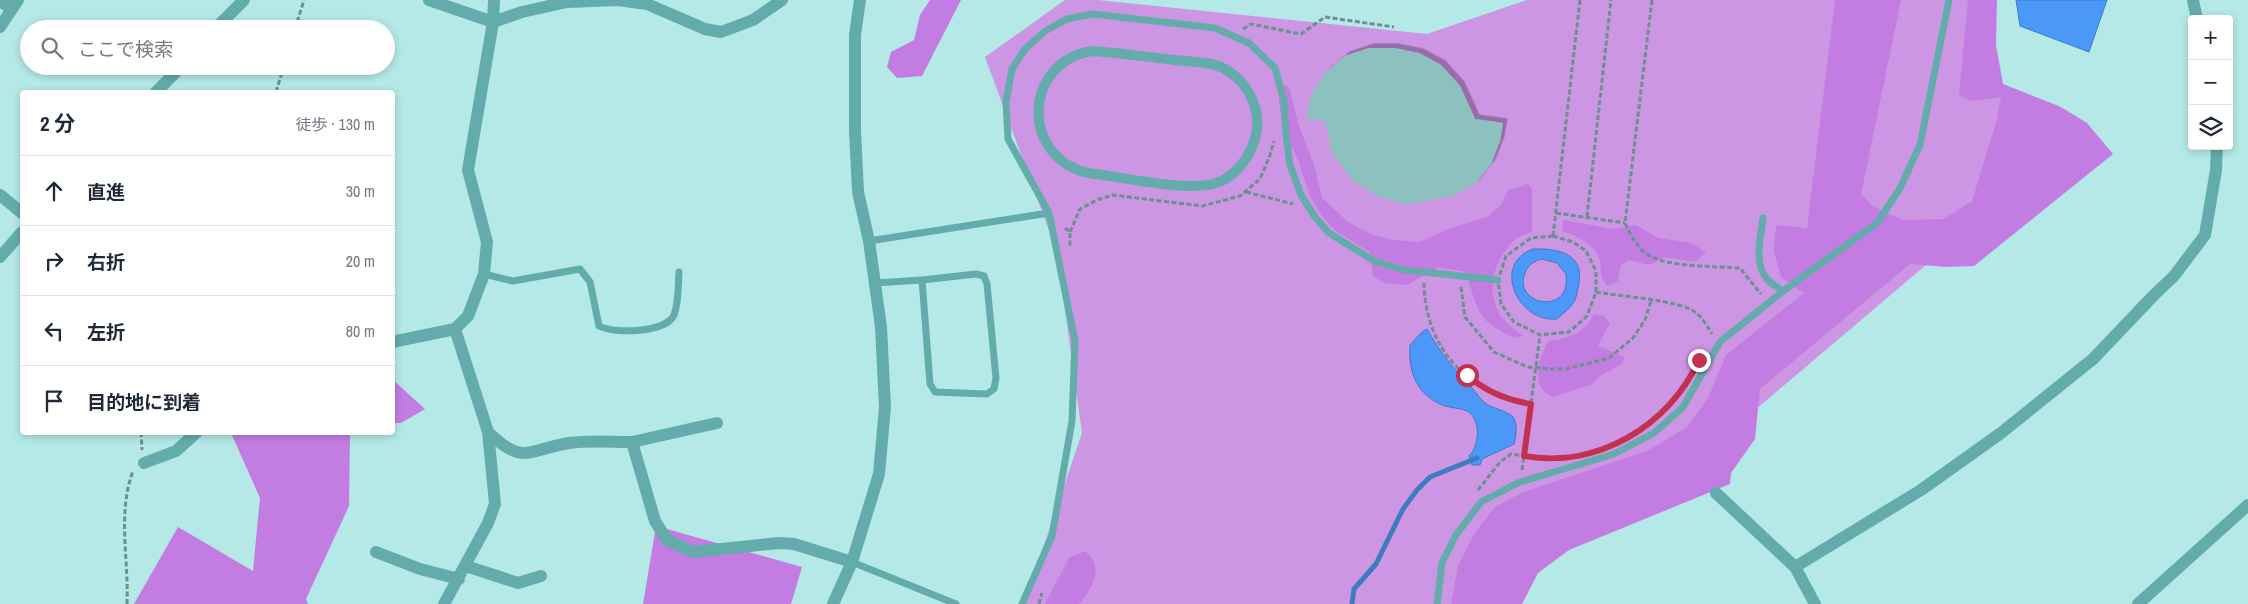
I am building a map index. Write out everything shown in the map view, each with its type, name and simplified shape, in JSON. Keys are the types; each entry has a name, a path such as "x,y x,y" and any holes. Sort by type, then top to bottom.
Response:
{"street":[{"path":"224,20 244,0"},
{"path":"429,0 493,22 522,12 567,2 618,0 647,4 704,29 721,32 753,20 782,0"},
{"path":"395,341 455,329 468,316 484,274 487,242 468,170 493,22 494,0"},
{"path":"833,604 852,562 879,474 885,407 881,328 868,241 858,192 855,131 856,35 860,0"},
{"path":"2193,0 2196,15"},
{"path":"0,1 15,5 0,27"},
{"path":"1106,52 1205,64 1223,68 1241,80 1253,100 1257,122 1255,140 1240,167 1224,180 1214,183 1186,185 1088,173 1079,171 1060,159 1047,147 1038,122 1039,106 1047,79 1068,58 1080,53 1106,52"},
{"path":"158,90 173,75"},
{"path":"1795,567 1922,490 2001,433 2093,359 2174,276 2205,235 2216,170 2217,150"},
{"path":"0,195 20,211"},
{"path":"0,257 20,234"},
{"path":"444,604 488,523 495,504 488,432 455,329"},
{"path":"488,432 501,445 515,453 533,453 569,443 632,442 669,432 717,424"},
{"path":"144,463 176,451 194,435"},
{"path":"632,442 655,520 667,540 693,552 779,543 794,544 852,562"},
{"path":"1716,493 1795,567 1815,604"},
{"path":"2138,604 2248,505"},
{"path":"376,552 420,569 459,579"},
{"path":"466,566 518,583 541,576"}],"lane":[{"path":"1437,604 1442,564 1456,535 1481,502 1520,482 1614,454 1654,433 1683,407 1718,344 1783,291 1877,223 1899,190 1920,145 1949,0"},
{"path":"1022,604 1052,536 1072,421 1075,341 1049,213 1008,139 1006,102 1012,70 1026,49 1045,31 1067,18 1093,14 1215,28 1249,43 1275,68 1284,101 1290,165 1302,195 1315,217 1329,233 1376,262 1424,273 1498,280"},
{"path":"868,241 1049,213"},
{"path":"1763,218 1759,255 1760,267 1767,280 1783,291"},
{"path":"484,274 513,281 580,269 590,282 599,326 614,332 640,330 662,325 670,321 676,306 679,272"},
{"path":"875,283 976,274 984,276 987,284 996,378 994,389 986,394 944,394 935,392 930,384 922,280"},
{"path":"852,562 956,604"}],"path":[{"path":"298,20 304,0"},
{"path":"1553,236 1580,0"},
{"path":"1587,217 1611,0"},
{"path":"1652,0 1624,223 1632,239 1646,253 1659,260 1740,268 1768,303"},
{"path":"1232,35 1251,24 1301,34 1325,17 1394,27"},
{"path":"277,90 281,75"},
{"path":"1070,232 1080,209 1112,195 1202,206 1240,196 1260,178 1270,155 1274,135"},
{"path":"1556,213 1624,223"},
{"path":"1553,236 1573,242 1586,252 1596,271 1596,292 1587,316 1569,332 1540,335 1514,322 1501,304 1498,280 1506,256 1531,238 1553,236"},
{"path":"1424,273 1424,296 1434,332 1456,366 1477,384 1495,394 1531,404"},
{"path":"1461,276 1461,300 1465,317 1475,331 1494,352 1515,362 1536,368 1566,369 1609,358 1633,338 1645,320 1651,301"},
{"path":"1596,292 1673,304 1694,311 1704,321 1718,344"},
{"path":"1707,342 1711,333"},
{"path":"1520,482 1540,335"},
{"path":"1524,456 1543,459 1560,457"},
{"path":"126,604 128,573 123,507 134,468 144,463"},
{"path":"1039,604 1040,599"}],"shaded area":[{"path":"930,0 961,0 922,76 897,78 887,67 891,52 914,40 920,15"},
{"path":"1065,0 1098,0 1427,34 1527,0 1990,0 1988,81 2064,148 1703,454 1514,579 1512,604 1024,604 1082,433 1057,252 985,57"},
{"path":"1835,0 1901,0 1861,194 1872,206 1903,220 1944,219 1972,201 1997,119 2001,97 1971,101 1959,95 1968,0 1997,0 1996,45 2003,84 2061,107 2087,123 2113,154 1974,266 1947,267 1910,264 1760,389 1755,439 1731,473 1730,484 1569,550 1538,573 1522,604 1451,604 1458,566 1474,534 1495,507 1521,493 1649,450 1687,427 1708,398 1726,355 1804,293 1781,277 1774,251 1776,225 1807,228"},
{"path":"1284,85 1289,87 1299,126 1314,165 1322,198 1348,222 1371,234 1393,240 1420,242 1448,229 1487,217 1501,205 1508,190 1527,183 1532,189 1532,231 1517,239 1502,256 1497,265 1493,285 1495,305 1500,315 1523,336 1515,338 1502,332 1486,320 1476,305 1466,272 1438,267 1407,285 1384,283 1373,276 1370,252 1336,231 1323,217 1310,196 1298,159 1283,130 1279,100"},
{"path":"1563,220 1614,229 1636,225 1658,238 1691,243 1706,252 1695,262 1664,257 1649,265 1629,260 1621,265 1618,281 1607,286 1602,277 1598,255 1584,241 1562,231"},
{"path":"1594,314 1604,316 1610,323 1598,346 1625,357 1622,364 1600,376 1591,385 1552,397 1542,389 1538,378 1539,365 1548,341 1562,339 1575,334 1586,326"},
{"path":"395,382 425,409 401,423 395,423"},
{"path":"232,435 350,435 349,506 306,599 308,604 134,604 178,527 253,571 260,498"},
{"path":"656,526 802,567 791,604 643,604"},
{"path":"1085,551 1091,557 1096,570 1089,591 1079,604 1045,604 1069,558"}],"water":[{"path":"2016,0 2107,0 2089,52 2020,26"},
{"path":"1533,249 1559,251 1573,259 1577,264 1579,282 1575,300 1557,319 1543,318 1531,312 1521,303 1512,279 1514,267 1520,256","holes":["1542,259 1557,263 1566,274 1565,288 1560,296 1552,301 1543,302 1534,299 1527,293 1523,284 1528,268 1534,262"]},
{"path":"1427,329 1448,360 1483,401 1510,415 1515,420 1514,444 1482,459 1480,465 1472,465 1469,456 1477,440 1477,426 1472,415 1465,410 1435,402 1427,396 1416,382 1411,365 1410,345"}],"building":[{"path":"1369,48 1394,48 1419,53 1441,65 1460,86 1475,119 1503,123 1500,141 1491,164 1475,184 1453,196 1406,204 1379,197 1353,181 1332,153 1325,121 1306,119 1311,95 1325,73 1345,56"}],"waterway":[{"path":"1352,604 1354,589 1376,564 1403,509 1417,490 1430,477 1477,458"}],"route":[{"path":"1467,375 1477,384 1495,394 1531,404 1524,456 1543,459 1578,455 1610,446 1638,433 1663,413 1679,395 1699,360"}]}
